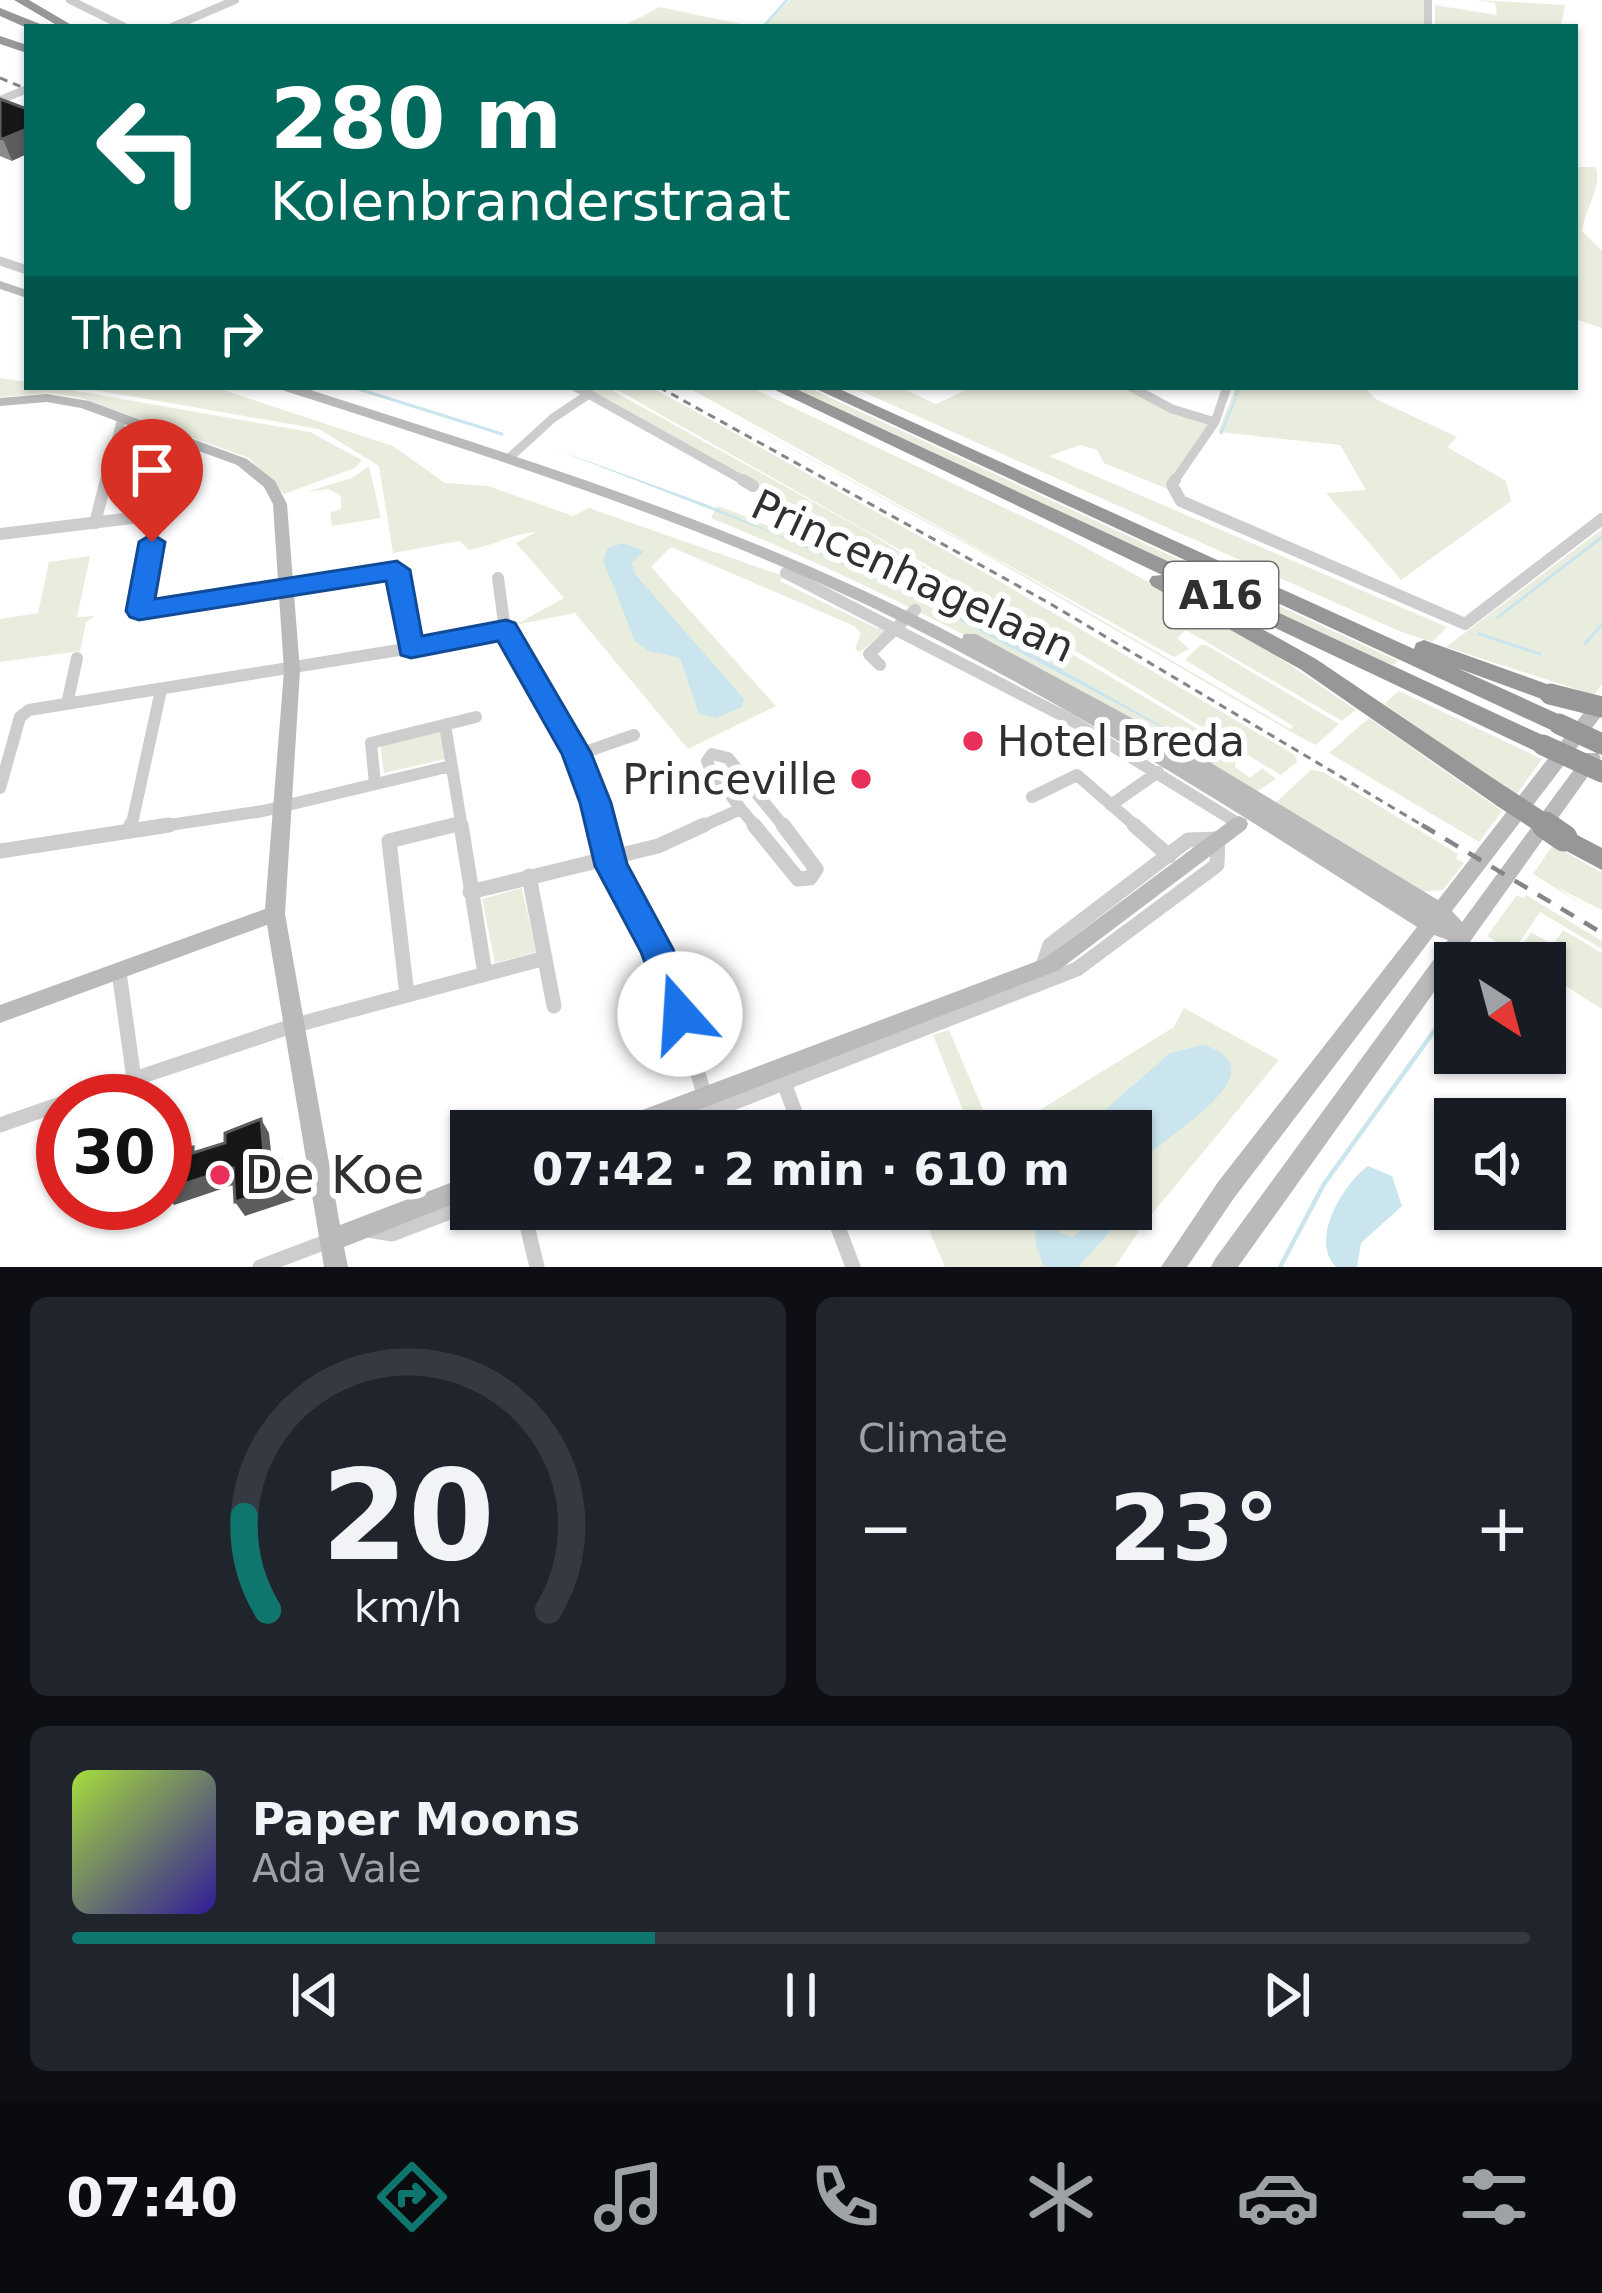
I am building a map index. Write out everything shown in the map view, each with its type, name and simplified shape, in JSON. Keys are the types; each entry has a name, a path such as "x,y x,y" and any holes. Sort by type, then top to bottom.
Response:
{"highway":[{"path":"20,0 64,24"},
{"path":"0,12 29,24"},
{"name":"A16","path":"784,390 1602,772"},
{"name":"A16","path":"828,390 1200,561 1447,665 1602,744"},
{"name":"A16","path":"1072,526 1349,691 1602,860"},
{"path":"1447,665 1602,705"}],"main road":[{"name":"Princenhagelaan","path":"297,390 513,455"},
{"name":"Princenhagelaan","path":"325,390 692,523 906,619 1062,698 1460,935"},
{"path":"0,402 65,400 122,418 242,462 266,479 280,504 292,670 275,914 336,1267"},
{"path":"1173,1267 1226,1190 1602,705"},
{"path":"1223,1267 1602,744"},
{"path":"671,1110 933,1018 1042,968 1070,953 1239,824"},
{"path":"0,1014 275,914"},
{"path":"331,1240 450,1194"}],"street":[{"path":"70,0 119,24"},
{"path":"179,24 235,0"},
{"path":"582,390 753,486"},
{"path":"1137,390 1172,409 1215,422"},
{"path":"1226,390 1215,422 1172,485 1180,500 1465,624 1602,519"},
{"path":"513,455 553,418 589,394"},
{"path":"95,523 122,418"},
{"path":"0,534 157,515 139,611 397,570 411,648"},
{"name":"Princenhagelaan","path":"786,573 906,619 1239,824"},
{"path":"498,578 506,630 577,755 610,858 670,980 705,1097"},
{"name":"Princenhagelaan","path":"880,665 869,654 906,619"},
{"path":"0,788 22,714 506,630"},
{"path":"67,704 76,658"},
{"path":"130,831 160,690"},
{"path":"375,784 370,743 476,718"},
{"path":"445,724 485,974"},
{"path":"577,755 634,735"},
{"path":"712,754 728,758 811,860 816,869 810,878 799,879 789,871 741,809 710,768 707,761 712,754"},
{"path":"0,851 282,804 451,766"},
{"path":"1111,805 1157,772"},
{"path":"1032,797 1077,775 1168,856"},
{"path":"470,892 682,838 741,809"},
{"path":"407,995 386,849 389,841 402,836 460,824"},
{"path":"933,1018 1099,956 1217,865 1218,839 1192,838 1050,945 1042,968"},
{"path":"529,877 554,1006"},
{"path":"149,1074 292,1026 545,958"},
{"path":"119,972 133,1074"},
{"path":"714,1110 784,1083 854,1048"},
{"path":"784,1083 794,1110"},
{"path":"0,1125 36,1112"},
{"path":"361,1228 392,1234 450,1212"},
{"path":"529,1230 537,1267"},
{"path":"840,1230 853,1267"},
{"path":"260,1267 331,1240"}],"shaded area":[{"path":"790,0 1424,0 1424,24 766,24"},
{"path":"1475,0 1565,5 1562,24 1435,24 1435,5 1497,15 1495,3"},
{"path":"660,7 741,24 627,24"},
{"path":"1578,167 1596,167 1597,183 1582,231 1602,251 1602,328 1578,320"},
{"path":"0,378 24,382 24,390 70,390 310,432 362,460 355,468 284,494 249,458 81,398 51,393 0,397"},
{"path":"95,390 223,390 393,446 445,483 488,486 573,516 589,508 783,576 780,581 878,629 889,628 860,652 855,649 861,633 854,626 671,547 651,567 776,706 688,749 575,613 515,625 564,598 516,543 536,532 469,550 460,541 393,553 379,466 319,429"},
{"path":"588,390 611,390 862,529 1230,748 1236,752 1235,767 1250,778 1262,768 1276,779 1253,794 987,647 851,579 711,518 717,506 896,579 907,576 858,541"},
{"path":"617,390 656,390 682,404 975,567 1295,755 1297,762 1281,775 1026,621"},
{"path":"684,390 989,555 1290,729 1293,726 1185,660 1206,645 1339,724 1316,745 988,556"},
{"path":"692,390 756,390 1068,538 1252,639 1356,710 1342,721 1186,630 1177,638 1189,649 1174,657"},
{"path":"799,390 813,390 1398,661 1393,665"},
{"path":"859,390 906,390 936,404 966,390 1130,390 1158,406 1210,423 1165,488 1104,463 1097,450 1080,445 1049,456 1447,627 1432,642"},
{"path":"1235,390 1367,390 1376,399 1457,437 1447,447 1506,481 1511,501 1401,580 1326,493 1366,490 1340,445 1218,432"},
{"path":"369,466 381,518 332,526 330,513 341,509 341,496 328,489 306,492 352,478"},
{"path":"1602,529 1602,684 1594,695 1446,647"},
{"path":"90,556 77,617 95,616 86,622 80,651 0,662 0,619 38,613 49,562"},
{"path":"1399,691 1542,759 1516,795 1384,704"},
{"path":"1369,718 1502,811 1479,842 1329,753"},
{"path":"441,730 445,759 384,773 380,744"},
{"path":"1311,770 1323,772 1458,854 1456,858 1464,863 1443,890 1416,892 1272,806"},
{"path":"1553,845 1602,873 1602,910 1556,887 1602,917 1533,874"},
{"path":"522,888 536,952 495,963 482,899"},
{"path":"1517,895 1526,895 1602,941 1602,949 1540,912 1519,942 1496,942 1487,936"},
{"path":"1563,930 1602,953 1602,1009 1566,986 1566,942 1555,942"},
{"path":"1531,932 1548,942 1524,942"},
{"path":"1184,1008 1279,1060 1152,1214 1152,1110 1040,1110 1174,1027"},
{"path":"949,1030 983,1110 963,1110 933,1035"},
{"path":"929,1230 1139,1230 1115,1267 945,1267"}],"water":[{"path":"552,448 703,503 869,573 1016,644 1210,753 908,593 769,532"},
{"path":"623,543 644,551 632,563 634,573 744,699 742,707 716,718 699,714 680,658 649,651 635,641 603,560 608,548"},
{"path":"1204,1045 1226,1057 1231,1072 1224,1089 1208,1106 1152,1152 1152,1110 1105,1110 1170,1053"},
{"path":"1368,1166 1392,1176 1402,1206 1361,1243 1357,1267 1336,1267 1326,1242 1332,1213"},
{"path":"1035,1230 1060,1230 1073,1237 1080,1230 1111,1230 1078,1267 1044,1267"}],"building":[{"path":"0,99 24,108 24,130 0,138"},
{"path":"261,1119 265,1165 281,1160 288,1185 235,1202 233,1168 192,1181 192,1147 193,1153 225,1143 225,1133"}],"waterway":[{"path":"766,24 787,0"},
{"path":"362,390 502,434"},
{"path":"1236,395 1238,390"},
{"path":"1221,433 1235,400"},
{"path":"1497,618 1602,537"},
{"path":"1585,644 1602,624"},
{"path":"1479,634 1540,654"},
{"path":"1280,1267 1324,1184 1434,1031"}],"railway":[{"path":"0,78 24,88"},
{"path":"664,390 1049,603 1427,828"},
{"path":"1422,825 1427,828"},
{"path":"1427,828 1602,933"}],"place":[{"name":"Hotel Breda","path":"973,741"},
{"name":"Princeville","path":"861,779"},
{"name":"De Koe","path":"220,1175"}],"route":[{"path":"152,542 139,611 397,570 411,648 506,630 576,753 596,803 611,866 657,949 680,1014"}]}
